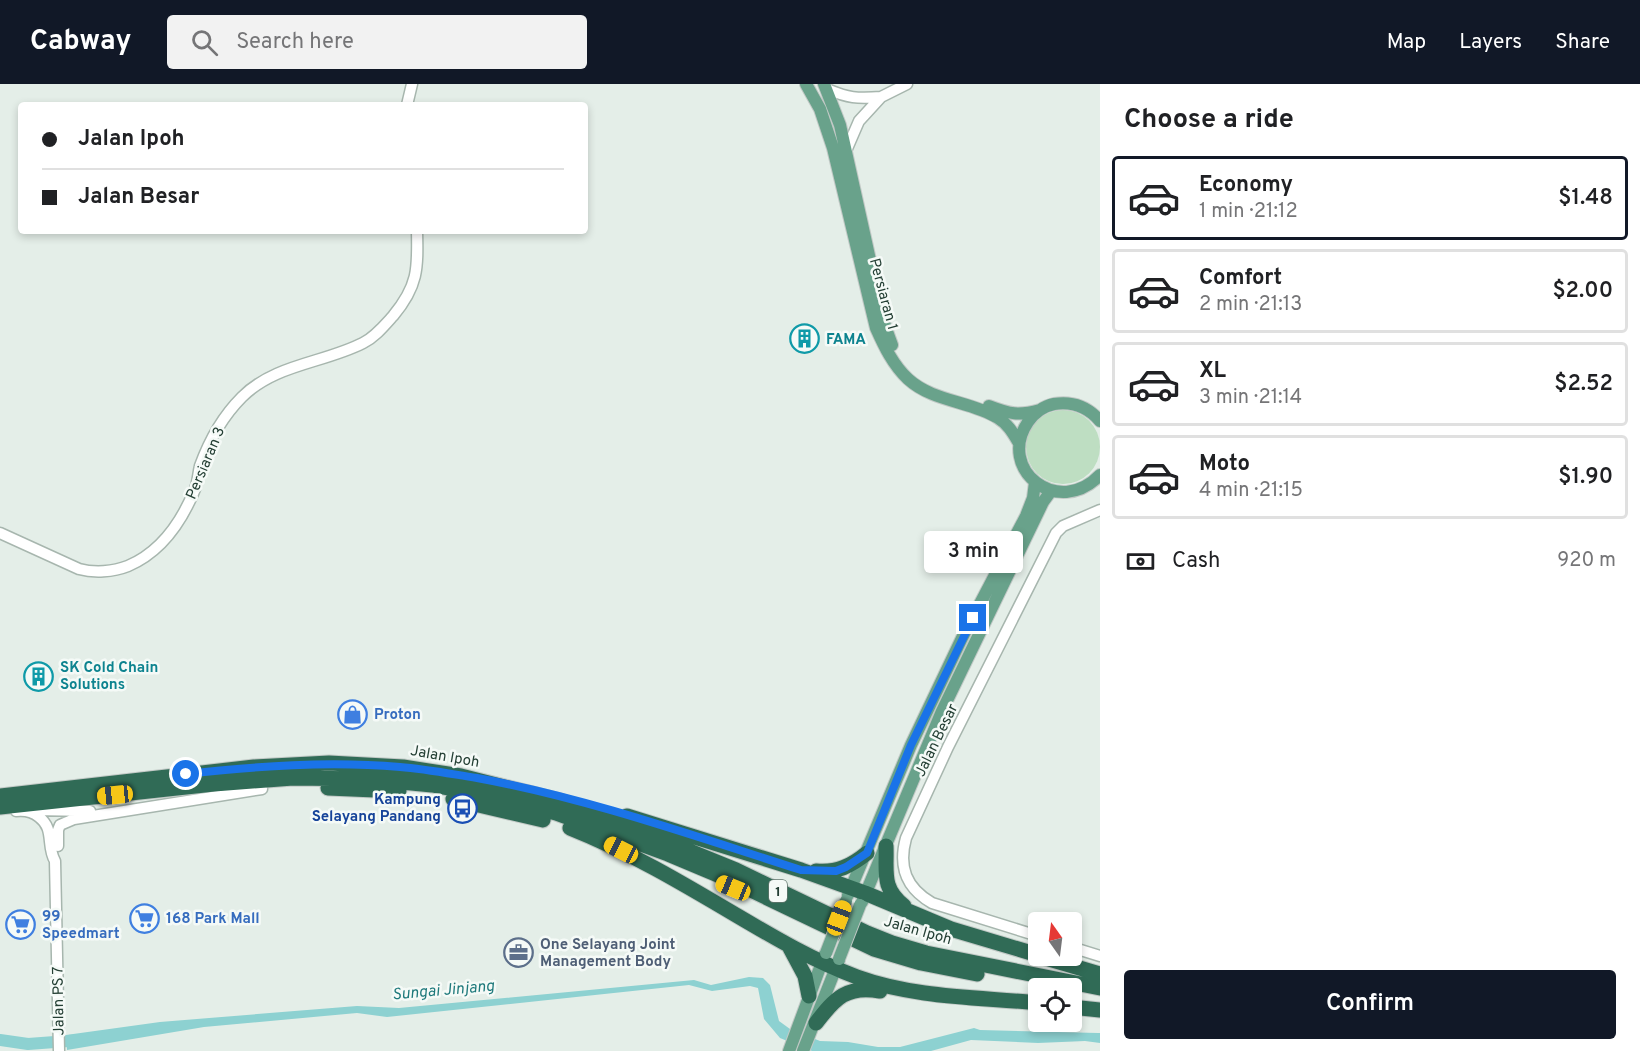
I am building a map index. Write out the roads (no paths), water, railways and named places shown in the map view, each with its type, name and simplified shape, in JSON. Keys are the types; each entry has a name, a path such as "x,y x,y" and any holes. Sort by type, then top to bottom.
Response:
{"highway":[{"name":"Jalan Ipoh","path":"0,796 242,768 329,763 403,767 461,776 560,801 628,826 736,870 892,943 926,953 1100,988"},
{"path":"461,776 524,787 586,803 801,870 856,897 916,914 951,929 1028,952"},
{"name":"Jalan Ipoh","path":"0,807 278,779 357,778 432,785 501,798 556,813 668,854 730,879 874,949 904,959 1028,983"},
{"path":"181,788 200,792 316,787 411,792 474,803 556,823 603,838 703,875 818,923"},
{"path":"556,823 606,842 636,858 790,948 831,960 880,984 913,992"},
{"path":"886,846 885,872 888,886 901,904 916,914"},
{"path":"801,870 836,871 867,853"},
{"path":"790,948 805,976 809,996"},
{"path":"1074,966 1100,974"},
{"path":"809,1020 850,991 865,989 892,993 913,992 1028,1002"},
{"path":"1082,994 1100,998"},
{"path":"1082,1008 1100,1010"}],"main road":[{"name":"Persiaran 1","path":"806,84 820,109 833,148 876,328 886,350 900,371 918,387 999,418 1010,428 1019,443"},
{"name":"Persiaran 1","path":"825,86 840,125 884,323 896,353 907,370 919,379 1009,414 1024,415 1062,403 1072,404 1097,414"},
{"path":"1040,410 1026,424 1019,443 1020,458 1025,471 1035,482 1051,491 1072,492 1097,481"},
{"name":"Jalan Besar","path":"856,897 867,853 911,745 962,638 1026,516 1034,498 1035,482"},
{"name":"Jalan Besar","path":"856,897 886,846 942,711 1043,502 1051,491"},
{"path":"803,1051 809,1020 856,897"},
{"path":"789,1050 809,1020 809,996 831,960"}],"street":[{"path":"408,102 412,84"},
{"path":"846,152 859,121 881,97 907,84"},
{"path":"825,86 846,97 856,99 881,97"},
{"name":"Persiaran 3","path":"0,533 91,572 122,568 144,559 167,538 186,507 196,487 200,467 217,430 228,412 244,394 287,369 364,342 380,331 405,302 414,284 417,234"},
{"name":"Jalan Besar","path":"1028,933 932,903 918,894 906,877 902,853 906,838 948,747 1056,533 1063,526 1100,510"},
{"path":"55,861 58,854 57,830 60,825 74,819 262,789"},
{"path":"0,813 61,809 108,813"},
{"name":"Jalan PS 7","path":"25,810 34,813 47,824 51,855 55,861 59,1051"},
{"path":"1082,950 1100,956"}],"water":[{"path":"749,977 763,978 770,985 779,1021 790,1029 820,1041 900,1047 974,1028 1028,1032 1100,1033 1100,1043 971,1040 931,1051 812,1051 780,1038 764,1019 758,988 750,986 712,991 689,985 387,1017 357,1013 204,1027 67,1050 66,1035 160,1022 357,1006 399,1008 694,980 711,985"}],"waterway":[{"name":"Sungai Jinjang","path":"0,1040 28,1044 82,1040"}],"place":[{"name":"FAMA","path":"805,339"},
{"name":"SK Cold Chain Solutions","path":"39,676"},
{"name":"Proton","path":"353,714"},
{"name":"Kampung Selayang Pandang","path":"462,808"},
{"name":"168 Park Mall","path":"145,918"},
{"name":"99 Speedmart","path":"21,925"},
{"name":"One Selayang Joint Management Body","path":"519,953"}]}
